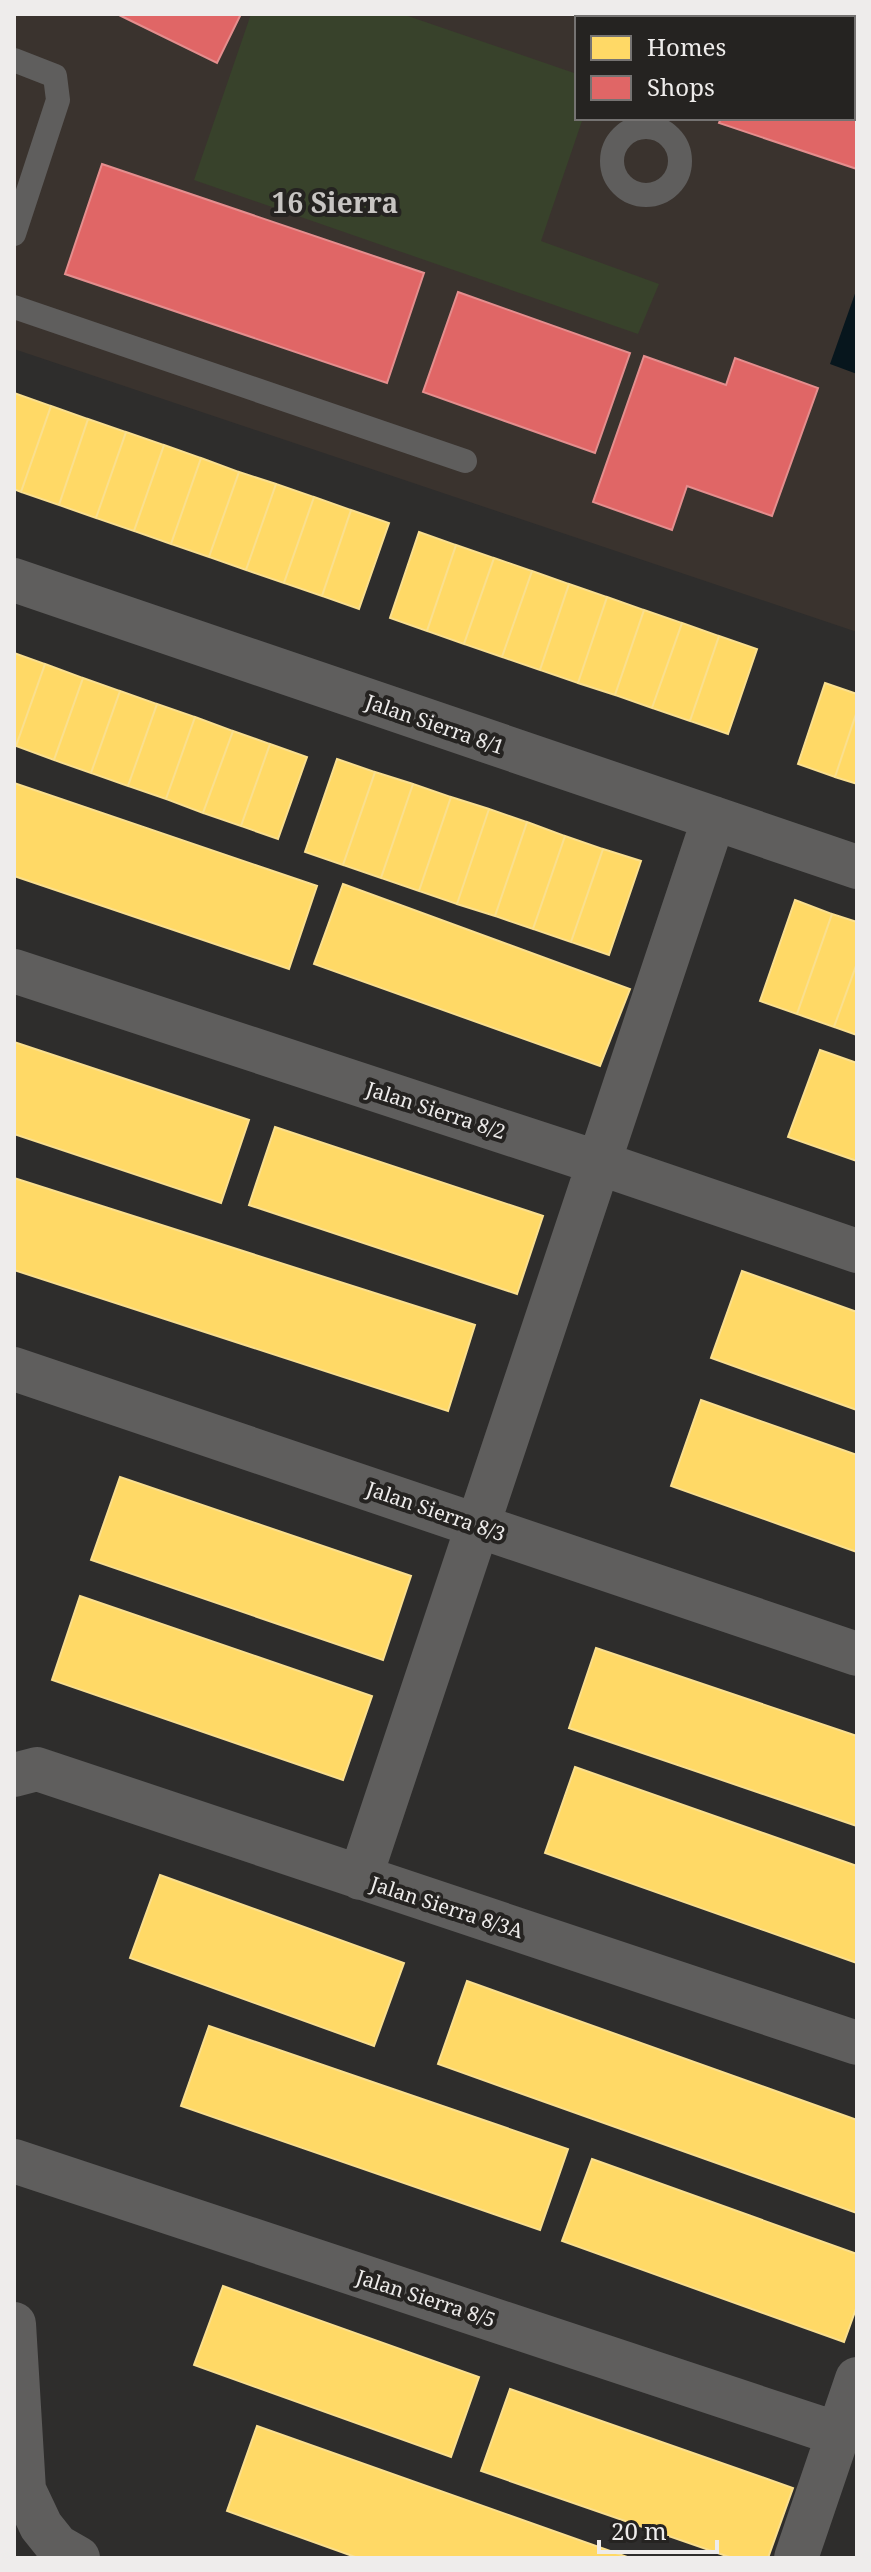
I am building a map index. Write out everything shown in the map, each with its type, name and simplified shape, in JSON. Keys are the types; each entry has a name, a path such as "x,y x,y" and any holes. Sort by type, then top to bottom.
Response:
{"street":[{"name":"Jalan Sierra 8/1","path":"14,580 857,867"},
{"path":"360,1878 714,818"},
{"name":"Jalan Sierra 8/2","path":"14,971 857,1251"},
{"name":"Jalan Sierra 8/3","path":"14,1369 857,1654"},
{"name":"Jalan Sierra 8/3A","path":"26,1772 360,1878 857,2043"},
{"name":"Jalan Sierra 8/5","path":"14,2161 838,2434"},
{"path":"14,2324 24,2490 41,2526 57,2546 78,2558"},
{"path":"796,2558 857,2379"}],"lane":[{"path":"14,60 55,76 58,100 14,234"},
{"path":"14,307 465,461"}],"shaded area":[{"path":"14,14 857,16 857,632 14,349"},
{"path":"857,288 857,374 830,364"}],"green space":[{"path":"251,14 402,14 575,73 575,120 582,120 541,241 659,284 638,334 194,180"}],"building: Homes":[{"path":"14,393 51,406 21,492 14,489"},
{"path":"51,406 88,419 59,505 21,492"},
{"path":"88,419 126,432 96,518 59,505"},
{"path":"126,432 164,445 134,531 96,518"},
{"path":"164,445 201,458 171,544 134,531"},
{"path":"201,458 239,472 209,557 171,544"},
{"path":"239,472 276,484 246,570 209,557"},
{"path":"276,484 314,497 284,583 246,570"},
{"path":"314,497 351,510 322,596 284,583"},
{"path":"351,510 389,523 359,609 322,596"},
{"path":"419,532 456,545 427,631 390,618"},
{"path":"456,545 494,558 464,644 427,631"},
{"path":"494,558 532,571 502,657 464,644"},
{"path":"532,571 569,584 540,670 502,657"},
{"path":"569,584 607,597 578,683 540,670"},
{"path":"607,597 644,610 615,695 578,683"},
{"path":"644,610 682,623 652,708 615,695"},
{"path":"682,623 719,636 690,721 652,708"},
{"path":"719,636 757,649 728,734 690,721"},
{"path":"14,653 45,664 16,746 14,746"},
{"path":"45,664 83,678 54,760 16,746"},
{"path":"83,678 120,691 91,773 54,760"},
{"path":"825,683 857,694 857,711 835,777 798,764"},
{"path":"120,691 157,704 128,786 91,773"},
{"path":"157,704 195,717 166,799 128,786"},
{"path":"857,711 857,784 835,777"},
{"path":"195,717 233,731 203,813 166,799"},
{"path":"233,731 270,744 241,826 203,813"},
{"path":"270,744 307,757 278,839 241,826"},
{"path":"337,759 375,772 343,865 305,852"},
{"path":"375,772 413,784 381,878 343,865"},
{"path":"14,783 317,886 289,969 14,876"},
{"path":"413,784 451,797 419,891 381,878"},
{"path":"451,797 489,809 457,904 419,891"},
{"path":"489,809 527,822 495,916 457,904"},
{"path":"527,822 565,836 533,929 495,916"},
{"path":"565,836 603,849 571,942 533,929"},
{"path":"603,849 641,861 609,955 571,942"},
{"path":"343,884 630,989 600,1066 314,964"},
{"path":"795,900 832,914 797,1014 760,1001"},
{"path":"832,914 857,922 857,963 834,1027 797,1014"},
{"path":"857,963 857,1035 834,1027"},
{"path":"14,1042 249,1120 221,1203 14,1134"},
{"path":"820,1050 857,1063 857,1161 788,1137"},
{"path":"275,1127 543,1216 517,1294 249,1205"},
{"path":"14,1178 475,1325 448,1411 14,1270"},
{"path":"742,1271 857,1312 857,1410 711,1358"},
{"path":"701,1400 857,1455 857,1552 671,1486"},
{"path":"120,1477 411,1576 383,1660 91,1560"},
{"path":"80,1596 372,1696 343,1780 52,1680"},
{"path":"596,1648 857,1736 857,1826 569,1728"},
{"path":"575,1767 857,1866 857,1963 545,1853"},
{"path":"160,1875 404,1963 374,2046 130,1958"},
{"path":"467,1981 857,2120 857,2213 438,2064"},
{"path":"209,2026 568,2149 540,2230 181,2106"},
{"path":"592,2159 857,2254 857,2306 844,2342 562,2241"},
{"path":"223,2286 479,2377 451,2457 194,2365"},
{"path":"510,2389 793,2488 768,2558 732,2558 481,2471"},
{"path":"257,2426 630,2558 358,2558 227,2511"}],"building: Shops":[{"path":"117,14 241,14 217,63"},
{"path":"857,89 857,169 719,123 720,120 855,120"},
{"path":"102,164 424,273 387,383 65,274"},
{"path":"458,292 630,353 595,453 423,392"},
{"path":"644,356 726,385 735,358 818,388 772,516 687,486 672,530 593,502"}],"district":[{"name":"16 Sierra","path":"335,202"}]}
